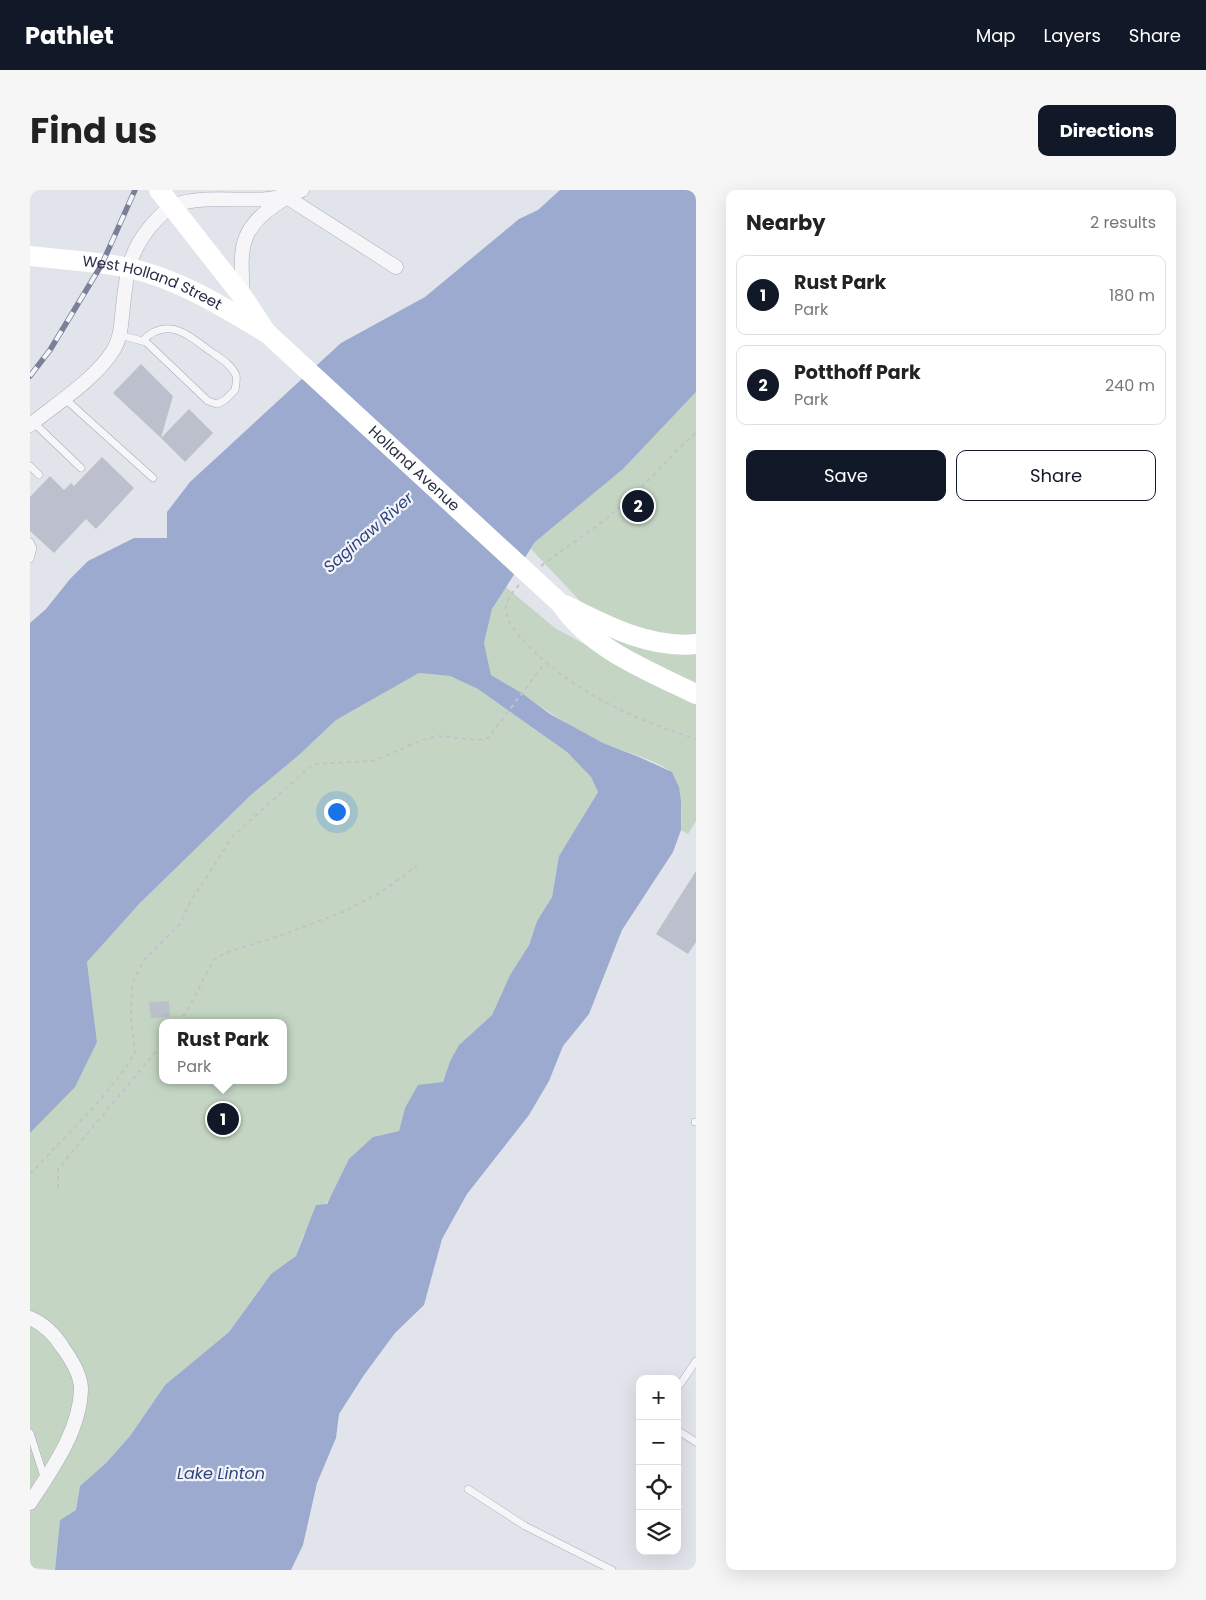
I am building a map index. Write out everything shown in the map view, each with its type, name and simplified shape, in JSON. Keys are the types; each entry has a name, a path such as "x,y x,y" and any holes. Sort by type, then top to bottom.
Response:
{"main road":[{"path":"158,190 243,297 267,332"},
{"name":"West Holland Street","path":"30,256 128,267 154,275 197,293 267,332"},
{"name":"Holland Avenue","path":"267,332 561,604"},
{"path":"561,604 612,628 655,642 696,644"},
{"path":"561,604 571,620 590,636 635,664 696,694"}],"street":[{"path":"274,190 288,197 396,267"},
{"path":"243,297 241,258 245,237 254,223 269,209 302,190"},
{"path":"32,424 99,368 115,348 120,335 128,267 133,253 141,238 170,207 198,199 220,196 288,197"},
{"path":"30,1318 40,1322 58,1340 72,1360 81,1388 75,1423 45,1480 30,1503"}],"lane":[{"path":"120,335 142,341 146,342 208,401 217,404 225,400 235,390 236,376 230,365 183,332 172,329 152,332 142,341"},
{"path":"64,398 154,478"},
{"path":"32,424 81,468"},
{"path":"30,466 39,475"},
{"path":"30,542 33,554 30,559"},
{"path":"681,1383 696,1361"},
{"path":"30,1432 45,1480"},
{"path":"681,1433 696,1442"},
{"path":"468,1489 525,1526 612,1570"}],"path":[{"path":"538,569 566,547 589,534 621,507 696,432"},
{"path":"520,583 508,599 506,609 509,620 516,632 545,663 611,706 696,739"},
{"path":"30,1174 94,1107 122,1074 135,1053 131,1018 132,984 144,960 180,924 189,904 233,836 314,764 373,761 422,740 438,736 477,740 488,738 526,685 545,663"},
{"path":"181,1019 214,959 228,952 285,934 345,911 381,892 417,866"},
{"path":"58,1188 58,1169 159,1048"}],"green space":[{"path":"696,392 696,637 644,633 581,602 531,549 535,542 623,469"},
{"path":"506,587 555,628 659,685 696,702 696,821 688,834 681,830 680,794 676,780 667,769 650,760 588,736 491,675 484,643 492,609"},
{"path":"594,629 696,652 696,684 644,660"},
{"path":"419,673 450,676 478,689 567,752 591,777 598,792 559,856 552,897 537,921 529,945 510,975 492,1015 459,1045 450,1061 443,1082 405,1108 399,1131 373,1137 303,1236 296,1256 271,1274 229,1332 165,1385 130,1436 106,1463 80,1486 76,1510 60,1520 55,1570 34,1568 30,1570 30,1133 97,1042 87,962 140,903 251,795 299,755 336,720"}],"water":[{"path":"560,190 696,190 696,392 623,469 535,542 492,609 484,643 491,675 523,694 550,714 603,743 672,772 679,787 681,800 681,830 673,852 622,930 589,1014 563,1046 549,1081 529,1115 467,1194 442,1239 424,1305 395,1333 364,1375 339,1414 336,1438 317,1483 303,1545 291,1570 55,1570 60,1520 76,1510 80,1486 106,1463 130,1436 165,1385 229,1332 271,1274 296,1256 316,1205 327,1204 349,1159 373,1137 399,1131 405,1108 418,1085 443,1082 450,1061 459,1045 492,1015 510,975 529,945 537,921 552,897 559,856 598,792 591,777 567,752 478,689 450,676 419,673 336,720 299,755 251,795 140,903 87,962 97,1042 75,1087 30,1133 30,623 46,609 70,579 88,561 134,538 167,538 167,512 190,482 341,343 425,297 519,219 538,210"}],"building":[{"path":"141,364 173,396 161,438 113,393"},
{"path":"189,409 213,433 185,462 161,438"},
{"path":"102,457 134,488 96,529 86,519 54,553 30,531 30,497 50,476 64,490 71,483 74,486"},
{"path":"696,871 696,942 688,954 656,934"},
{"path":"169,1001 170,1017 151,1018 149,1002"}],"railway":[{"path":"30,376 50,350 102,264 135,190"}],"place":[{"name":"Potthoff Park","path":"638,506"},
{"name":"Rust Park","path":"223,1119"}],"water label":[{"name":"Saginaw River","path":"368,532"},
{"name":"Lake Linton","path":"221,1473"}]}
